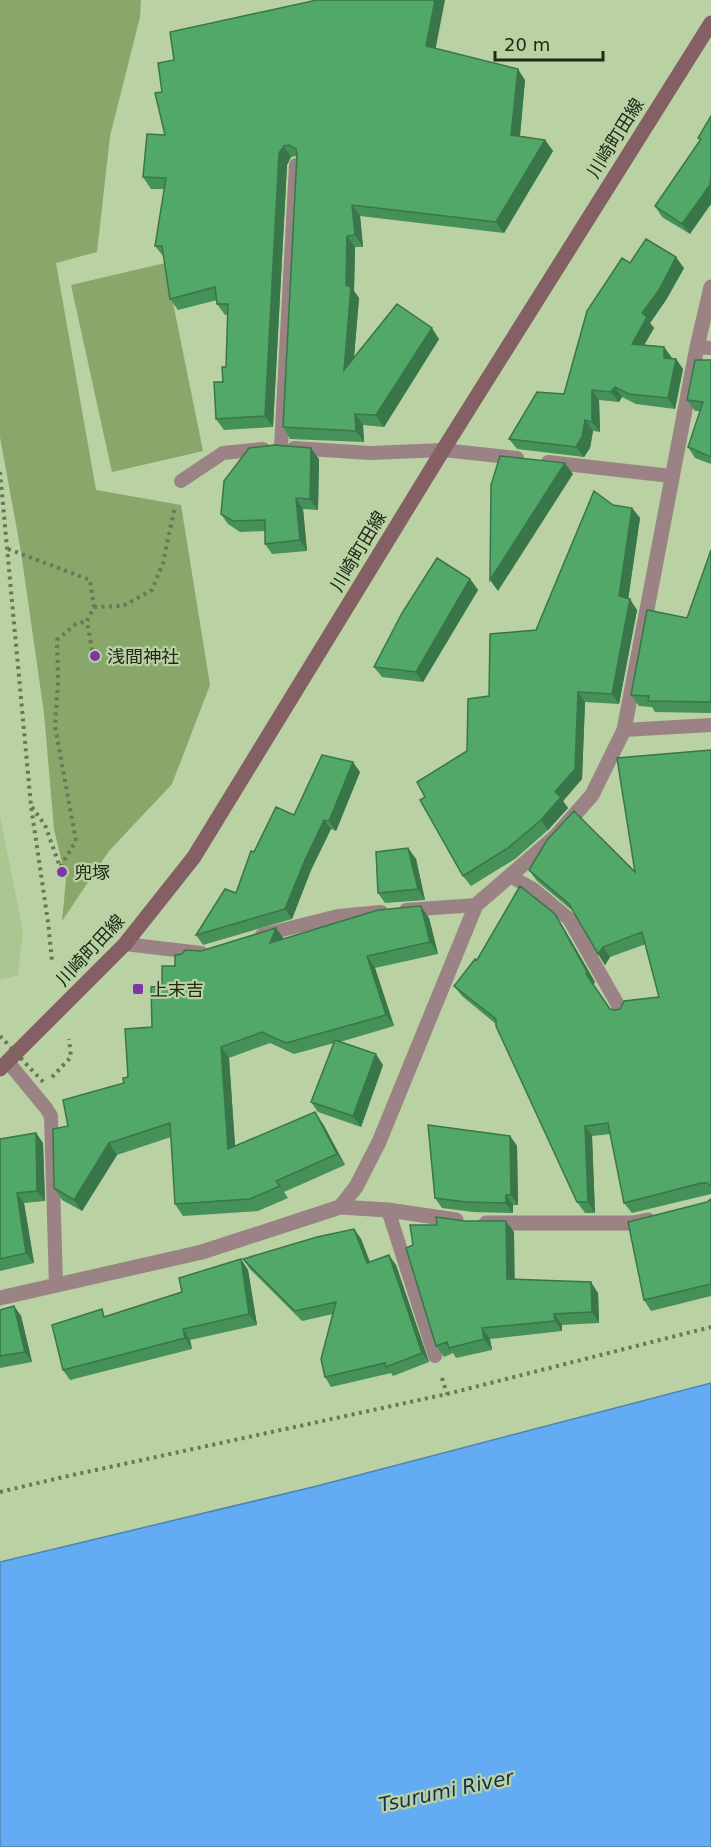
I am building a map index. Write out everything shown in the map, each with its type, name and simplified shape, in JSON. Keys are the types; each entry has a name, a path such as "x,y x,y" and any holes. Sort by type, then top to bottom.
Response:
{"main road":[{"name":"川崎町田線","path":"4,1066 125,944 194,857 443,450 711,23"}],"street":[{"path":"340,1207 356,1187 379,1142 476,905 555,837 592,795 624,730 671,476 704,347 711,287"},
{"path":"0,1298 202,1252 340,1207 388,1210 472,1222 633,1223 667,1215"}],"lane":[{"path":"281,447 296,165"},
{"path":"181,481 223,453 281,447 370,453 443,450 671,476"},
{"path":"624,730 711,725"},
{"path":"510,876 533,889 569,919 622,1012"},
{"path":"244,941 338,916 476,905"},
{"path":"125,944 206,954 216,951"},
{"path":"4,1066 46,1107 51,1116 56,1285"},
{"path":"388,1210 435,1356"}],"path":[{"path":"0,472 31,806 52,961"},
{"path":"94,607 123,606 152,590 163,563 181,481"},
{"path":"8,549 90,580 94,607 87,621 93,656"},
{"path":"31,806 45,825 60,867 76,841 55,726 58,680 57,640 76,624 87,621"},
{"path":"0,1036 46,1085 71,1057"},
{"path":"0,1492 447,1394 711,1327"}],"shaded area":[{"path":"0,0 141,0 140,17 110,136 97,252 56,263 96,490 181,505 210,685 172,784 109,851 62,921 66,880 54,829 44,713 21,552 0,437"},
{"path":"165,263 203,451 112,472 71,285"},
{"path":"0,817 23,930 18,975 0,980"}],"water":[{"name":"Tsurumi River","path":"711,1383 711,1847 0,1847 0,1562 317,1486"}],"building":[{"path":"317,0 435,0 426,46 518,69 511,135 545,140 496,222 352,205 355,235 347,236 346,285 351,287 344,370 397,304 432,328 376,415 355,414 356,431 283,427 296,149 289,145 284,146 279,153 265,416 216,419 214,382 223,382 222,367 226,367 228,304 217,304 215,287 170,299 162,246 155,246 166,178 143,177 147,134 165,135 155,93 162,92 158,63 174,60 170,32"},
{"path":"711,116 710,185 682,224 655,206 701,139 698,138"},
{"path":"646,239 676,257 659,290 642,313 647,317 632,344 664,347 664,358 676,359 668,398 629,394 615,387 611,392 592,390 592,422 585,420 582,437 576,447 509,439 537,392 564,394 587,311 622,258 630,263"},
{"path":"695,360 711,360 711,457 688,447 703,402 687,400"},
{"path":"274,445 311,448 310,499 296,498 300,540 265,544 265,520 233,521 221,514 224,481 249,448"},
{"path":"500,456 565,463 490,580 491,485"},
{"path":"594,491 613,505 632,508 619,596 630,599 612,694 578,692 575,769 555,792 561,797 541,820 508,848 463,876 420,800 425,797 417,782 467,751 468,699 489,696 490,634 536,630"},
{"path":"711,550 711,702 648,701 649,696 631,695 647,610 687,618"},
{"path":"437,558 470,579 416,672 374,667 402,613"},
{"path":"711,750 711,1186 701,1183 624,1203 608,1123 585,1126 588,1202 577,1202 496,1026 496,1019 454,986 475,959 477,960 520,886 555,914 587,972 586,974 610,1009 620,1009 624,1001 659,997 642,932 603,947 598,954 569,904 529,870 547,840 574,811 635,872 617,758"},
{"path":"322,755 353,762 329,821 324,820 285,909 196,935 225,889 236,893 251,851 254,852 276,807 294,815"},
{"path":"408,848 418,889 378,893 376,852"},
{"path":"421,906 430,942 367,956 386,1015 286,1043 262,1032 221,1047 228,1149 315,1112 337,1154 276,1181 280,1186 250,1199 175,1204 170,1123 109,1143 74,1200 54,1188 53,1129 68,1126 63,1100 124,1083 123,1078 128,1077 125,1029 152,1027 151,987 162,986 162,966 175,966 175,955 182,954 185,950 201,951 276,928 270,943 378,910"},
{"path":"335,1040 376,1054 353,1116 311,1102"},
{"path":"428,1125 510,1136 511,1195 506,1195 506,1203 466,1202 435,1198"},
{"path":"36,1133 37,1191 17,1193 26,1253 0,1259 0,1139"},
{"path":"711,1199 711,1284 644,1300 628,1222 707,1202"},
{"path":"436,1217 465,1221 506,1221 507,1279 591,1282 592,1312 554,1314 555,1321 482,1328 484,1339 449,1348 447,1342 436,1346 406,1248 413,1245 410,1225 437,1225"},
{"path":"354,1229 367,1263 389,1255 422,1353 386,1367 385,1363 325,1377 321,1359 336,1302 295,1311 243,1259 317,1237"},
{"path":"241,1259 249,1314 183,1329 185,1338 63,1370 52,1325 102,1309 104,1317 182,1292 179,1278"},
{"path":"14,1306 25,1352 0,1356 0,1310"}],"place":[{"name":"浅間神社","path":"95,656"},
{"name":"兜塚","path":"62,872"},
{"name":"上末吉","path":"138,989"}]}
